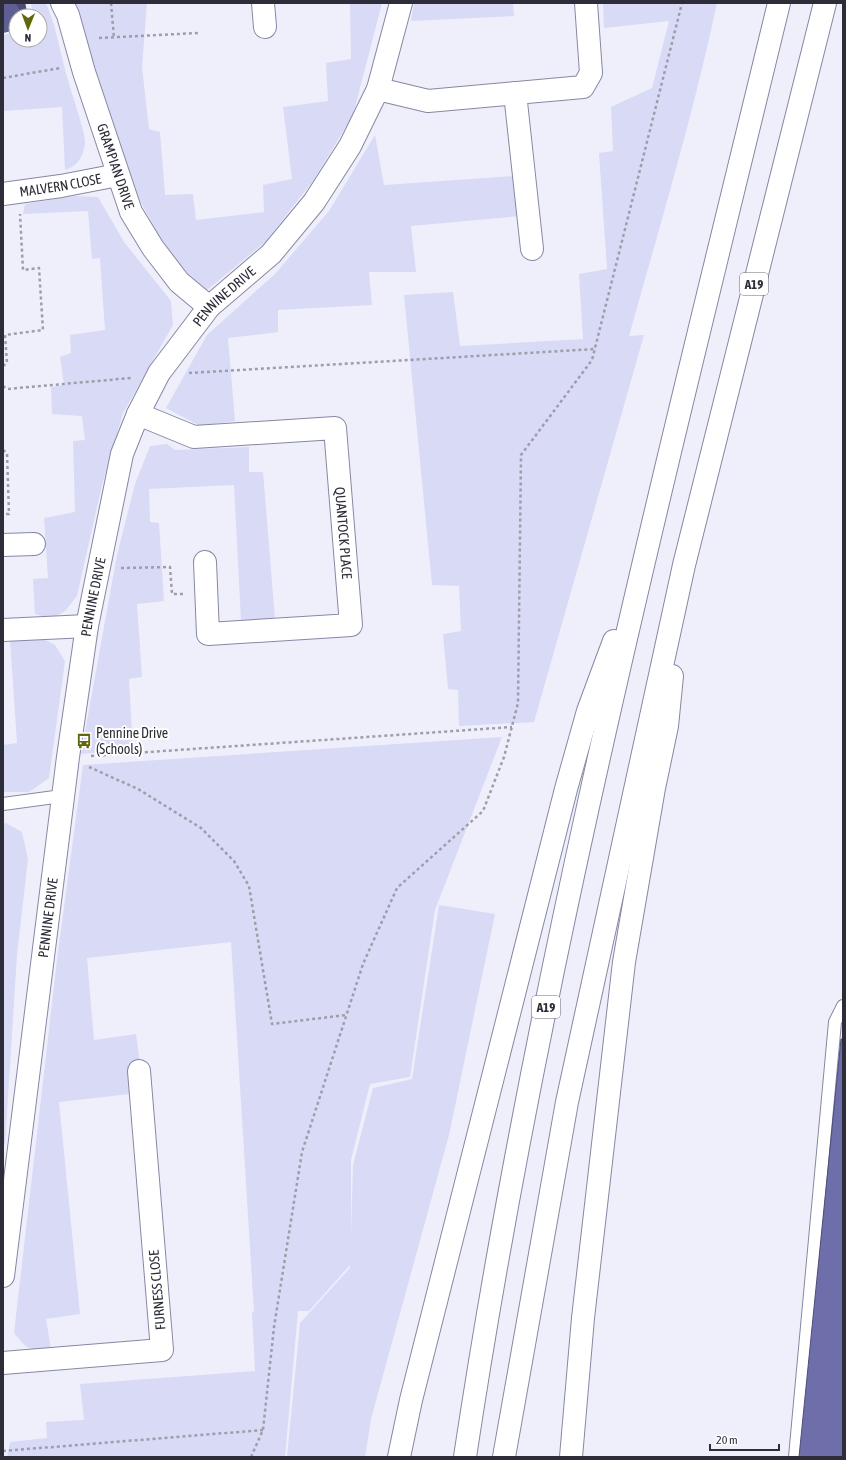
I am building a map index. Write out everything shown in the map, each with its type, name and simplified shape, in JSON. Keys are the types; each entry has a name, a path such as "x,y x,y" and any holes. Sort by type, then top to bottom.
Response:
{"main road":[{"name":"GRAMPIAN DRIVE","path":"62,3 68,15 84,72 131,212 153,248 179,282 210,307"},
{"path":"263,3 265,27"},
{"name":"PENNINE DRIVE","path":"3,1276 9,1175 62,796 87,626 122,454 138,414 159,373 210,307 271,254 314,202 350,146 378,89 400,3"},
{"path":"378,89 428,101 582,87 591,72 586,3"},
{"name":"A19","path":"465,1457 487,1314 539,1041 572,880 644,560 779,3"},
{"name":"A19","path":"504,1457 567,1102 684,565 825,3"},
{"path":"515,94 532,249"},
{"name":"MALVERN CLOSE","path":"11,193 118,176"},
{"name":"QUANTOCK PLACE","path":"138,414 194,437 335,428 350,625 208,634 205,593 205,562"},
{"path":"3,545 34,544"},
{"path":"400,1457 414,1385 566,789 588,711 644,560"},
{"path":"571,1457 584,1311 624,962 654,788 667,726 684,565"},
{"path":"3,630 87,626"},
{"name":"FURNESS CLOSE","path":"3,1363 162,1350 138,1071"}],"lane":[{"path":"3,804 62,796"},
{"path":"795,1457 835,1022 843,1006"}],"path":[{"path":"112,3 114,38"},
{"path":"251,1457 263,1430 274,1327 302,1152 362,964 397,888 483,811 504,757 518,704 521,456 592,360 682,3"},
{"path":"98,38 198,33"},
{"path":"3,78 61,68"},
{"path":"3,366 6,363 5,334 43,330 39,268 23,270 11,193"},
{"path":"182,373 595,349"},
{"path":"3,386 7,389 135,378"},
{"path":"3,450 7,453 9,514 3,514"},
{"path":"99,569 170,567 172,594 205,593"},
{"path":"68,757 512,727"},
{"path":"68,757 138,789 201,828 234,861 249,886 272,1024 346,1015"},
{"path":"3,1451 263,1430"}],"shaded area":[{"path":"31,3 46,3 50,12 85,138 81,157 77,163 65,170 62,107 3,111 3,35 8,34 8,48 48,48 48,8 32,8"},
{"path":"74,3 147,3 142,67 149,129 160,132 165,195 193,194 196,220 264,212 263,185 292,179 283,107 328,101 326,63 351,59 350,3 382,3 353,115 313,181 265,242 206,291 170,256 138,197 123,158"},
{"path":"414,3 513,3 514,16 411,21"},
{"path":"717,3 687,129 629,336 644,335 534,722 459,726 458,690 448,689 443,634 461,631 459,586 432,585 404,295 453,292 460,346 583,339 579,274 607,269 599,153 613,151 611,107 652,88 669,21 604,28 603,4"},
{"path":"375,135 384,185 514,176 520,216 411,226 416,272 369,272 372,305 278,310 278,332 228,338 235,421 200,426 166,408 207,335 275,274 329,211"},
{"path":"74,196 98,197 124,242 171,301 173,325 123,413 102,485 77,596 65,611 51,619 35,614 33,579 48,578 44,518 75,512 73,441 85,440 82,416 52,414 51,387 64,385 60,357 71,353 70,335 105,330 100,258 92,259 88,211 23,214 25,204"},
{"path":"167,444 175,450 249,447 249,472 263,472 275,619 241,620 234,485 149,489 150,522 159,523 164,601 137,604 142,677 129,679 133,749 81,754 117,555 135,484 150,446"},
{"path":"38,636 55,645 65,661 49,778 29,792 3,792 3,745 17,743 10,640"},
{"path":"502,737 435,910 410,1077 370,1084 351,1160 351,1235 353,1165 373,1088 412,1079 439,905 495,914 449,1135 371,1419 365,1457 287,1457 300,1323 350,1268 350,1265 309,1311 298,1311 285,1457 7,1457 10,1442 47,1438 46,1422 84,1420 80,1384 255,1371 252,1312 254,1312 231,942 87,958 94,1040 136,1034 140,1064 128,1065 130,1094 59,1102 80,1314 46,1319 51,1349 38,1350 30,1348 22,1343 14,1333 57,960 83,765"},
{"path":"6,823 22,832 28,859 17,955 5,1144 3,1147 3,824"}],"building":[{"path":"841,1039 843,1039 843,1457 799,1457"}],"place":[{"name":"Pennine Drive (Schools)","path":"84,741"}]}
